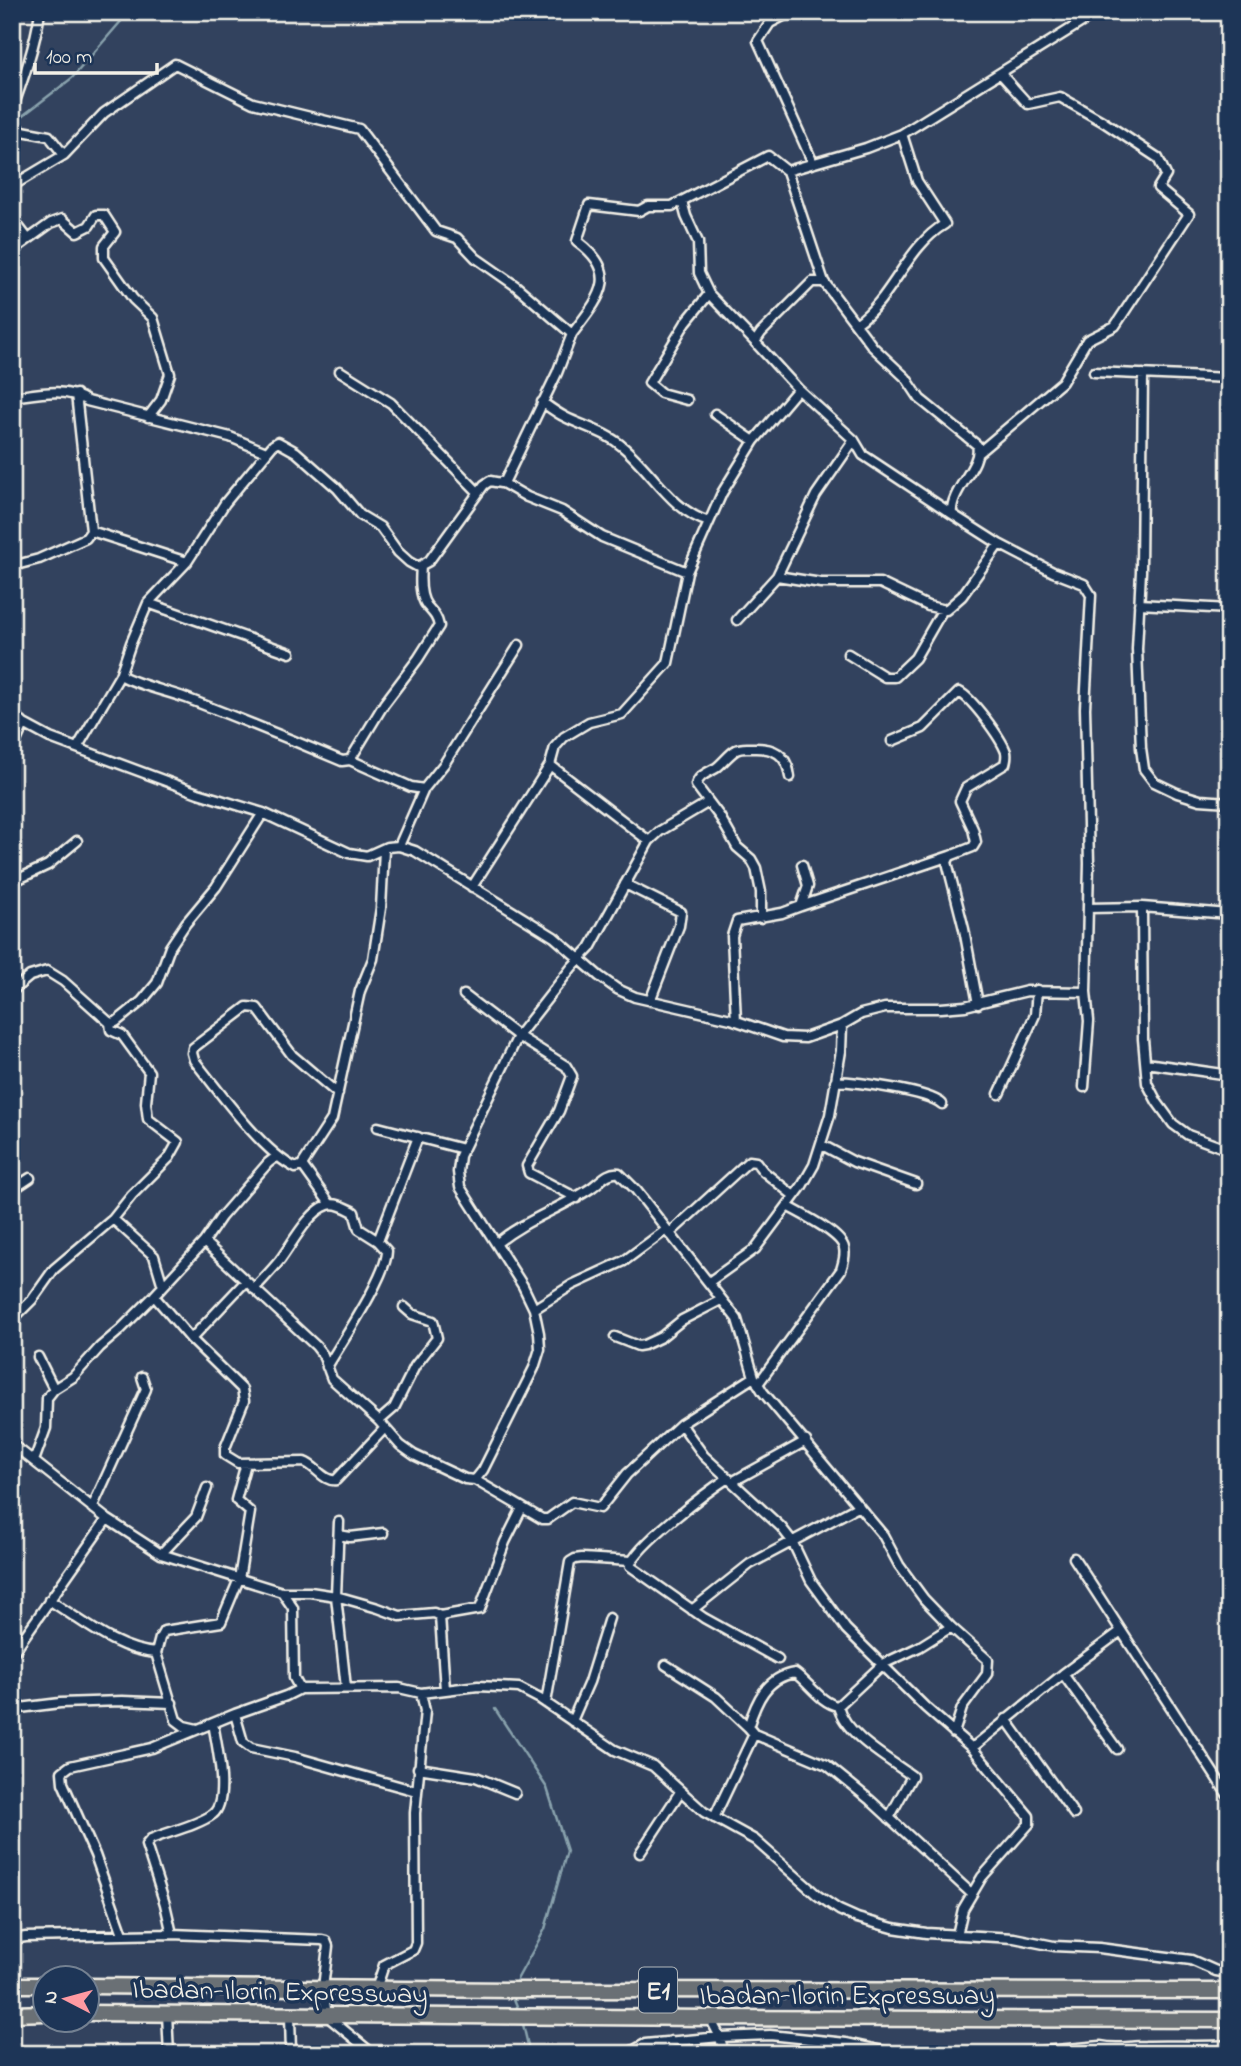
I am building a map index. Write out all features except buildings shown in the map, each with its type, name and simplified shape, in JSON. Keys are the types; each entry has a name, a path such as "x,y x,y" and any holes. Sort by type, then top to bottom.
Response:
{"highway":[{"path":"12,1985 32,1985"},
{"name":"Ibadan-Ilorin Expressway","path":"102,1986 1229,1991"},
{"path":"12,2014 32,2013"},
{"name":"Ibadan-Ilorin Expressway","path":"102,2013 1229,2020"}],"street":[{"path":"12,110 35,45 40,12"},
{"path":"791,12 770,23 758,41 813,163"},
{"path":"786,171 902,134 1098,12"},
{"path":"12,186 64,155 104,113 175,64 253,103 359,129 436,231 457,238 476,258 516,286 572,334"},
{"path":"952,514 951,507 956,495 978,453 1062,382 1087,340 1115,326 1189,214 1158,188 1166,175 1158,158 1060,97 1028,104 1000,73"},
{"path":"12,129 49,135 64,155"},
{"path":"857,323 870,314 899,271 934,230 945,224 917,181 902,134"},
{"path":"77,748 120,675 148,603 187,562 225,503 266,452 278,442 288,446 337,488 360,515 380,527 414,566 421,566 429,561 478,492 490,481 505,481 557,373 572,334 590,310 604,280 600,264 576,241 589,205 639,211 648,206 672,206 768,156 786,171 824,282 873,346 906,378 920,399 976,445 978,453"},
{"path":"682,201 698,242 699,273 709,295 798,389 854,440 863,455 999,544 1053,572 1084,584 1091,595 1085,708 1089,863 1086,992 1088,1021 1084,1087"},
{"path":"12,251 51,223 62,219 77,232 89,226 96,215 104,215 115,232 104,246 104,258 132,299 153,318 170,374 161,400 148,417"},
{"path":"12,218 28,239"},
{"path":"755,342 812,282 824,282"},
{"path":"687,400 661,393 649,383 686,322 709,295"},
{"path":"340,371 391,403 478,492"},
{"path":"1094,372 1229,378"},
{"path":"1143,374 1137,649 1144,769 1154,782 1177,793 1200,800 1229,802"},
{"path":"472,887 550,765 555,747 564,737 589,722 622,714 668,663 687,572 731,475 754,441 798,389"},
{"path":"12,397 44,393 76,394 86,401 230,438 266,452"},
{"path":"12,541 14,567 86,538 91,531 76,394"},
{"path":"542,402 564,417 582,423 621,445 681,507 694,517 709,522"},
{"path":"715,414 754,441"},
{"path":"737,620 777,576 816,495 854,440"},
{"path":"501,481 527,497 562,511 602,537 687,572"},
{"path":"91,531 187,562"},
{"path":"848,654 885,677 895,677 915,658 942,611 951,608 962,596 999,544"},
{"path":"350,760 384,705 439,626 437,618 425,604 421,566"},
{"path":"777,576 821,583 880,583 942,611"},
{"path":"148,603 290,653"},
{"path":"1139,604 1229,609"},
{"path":"399,846 424,789 444,764 519,645"},
{"path":"120,675 137,684 154,686 254,723 411,787 424,789"},
{"path":"736,1021 732,936 737,921 761,918 801,906 950,856 973,847 976,842 960,801 963,791 1005,764 1006,752 983,716 965,695 959,692 923,728 892,741"},
{"path":"12,712 24,724 50,738 198,793 263,813 358,855 367,856 399,846 415,851 554,937 617,989 650,1001 736,1021 794,1039 805,1038 842,1025 861,1014 885,1008 941,1008 978,1004 1037,990 1086,992"},
{"path":"12,750 24,724"},
{"path":"761,918 761,892 756,868 751,859 737,848 720,817 696,785 699,778 735,750 742,748 770,748 777,751 789,766 790,776"},
{"path":"550,765 649,841"},
{"path":"475,1480 483,1470 534,1368 540,1349 534,1309 497,1243 460,1187 458,1172 463,1149 517,1036 590,948 649,841 660,831 708,803"},
{"path":"110,1023 116,1022 142,1001 156,984 167,954 180,931 216,887 263,813"},
{"path":"12,882 48,864 77,841"},
{"path":"338,1094 292,1055 253,1006 247,1007 193,1048 191,1054 276,1156 296,1168 302,1166 332,1119 338,1094 360,991 373,959 381,908 384,850"},
{"path":"950,856 947,871 964,929 978,1004"},
{"path":"801,906 808,886 802,865"},
{"path":"625,884 681,912 680,926 650,1001"},
{"path":"1088,908 1142,907 1229,914"},
{"path":"1142,907 1142,990 1147,1083 1173,1124 1188,1135 1229,1150"},
{"path":"12,991 30,976 47,971 64,981 110,1023 111,1030 122,1035 149,1072 146,1103 148,1119 178,1142 169,1158 132,1195 113,1220 54,1269 32,1300 12,1320"},
{"path":"999,1094 1035,1015 1037,990"},
{"path":"464,995 517,1036 566,1066 572,1076 559,1111 527,1166 529,1173 577,1198"},
{"path":"709,1282 755,1249 814,1165 830,1115 841,1051 842,1025"},
{"path":"1146,1063 1229,1075"},
{"path":"835,1081 920,1094 937,1099 942,1104"},
{"path":"378,1127 463,1149"},
{"path":"378,1241 418,1137"},
{"path":"822,1144 853,1162 916,1184"},
{"path":"34,1461 46,1429 47,1398 54,1389 73,1377 100,1347 154,1296 204,1242 221,1217 276,1156"},
{"path":"534,1309 572,1285 624,1261 667,1232 749,1161 756,1162 794,1196"},
{"path":"302,1166 330,1204"},
{"path":"497,1243 538,1215 577,1198 611,1173 619,1173 636,1190 737,1320 756,1381 883,1535 908,1579 951,1628 988,1660 989,1668 962,1708 954,1733"},
{"path":"12,1191 30,1178"},
{"path":"254,1289 279,1262 320,1209 330,1204 343,1206 354,1212 359,1229 378,1241 387,1251 382,1270 327,1367"},
{"path":"204,1242 316,1346 323,1355 332,1379 382,1424 400,1445 414,1455 465,1479 475,1480 545,1520 572,1502 600,1508 627,1474 681,1424 756,1381 841,1270 844,1260 844,1245 839,1237 787,1206"},
{"path":"113,1220 154,1256 163,1286"},
{"path":"191,1339 244,1282"},
{"path":"154,1296 191,1339 242,1389 244,1401 225,1448 225,1455 230,1460 246,1463 304,1462 312,1465 328,1480 336,1480 382,1424 394,1408 415,1367 437,1338 433,1321 412,1314 404,1307"},
{"path":"615,1337 644,1345 661,1337 682,1320 721,1300"},
{"path":"38,1357 54,1389"},
{"path":"92,1508 146,1389 142,1377"},
{"path":"681,1424 704,1456 782,1527 792,1541 811,1581 846,1629 925,1707 972,1748 1029,1816 1029,1824 982,1877 963,1909 957,1935"},
{"path":"631,1561 700,1497 806,1441"},
{"path":"12,1444 107,1520 161,1554 282,1592 336,1596 400,1616 434,1613 440,1615 480,1609 505,1542 522,1508"},
{"path":"197,1729 184,1726 176,1720 156,1653 164,1631 221,1622 239,1579 250,1512 238,1503 236,1497 246,1463"},
{"path":"161,1554 196,1517 207,1488"},
{"path":"692,1610 750,1564 859,1506"},
{"path":"12,1654 107,1520"},
{"path":"339,1522 336,1596 346,1688"},
{"path":"339,1535 350,1537 383,1533"},
{"path":"546,1703 570,1562 582,1558 631,1561"},
{"path":"1074,1558 1229,1797"},
{"path":"631,1561 631,1566 692,1610 778,1659"},
{"path":"282,1592 293,1608 294,1678 300,1689"},
{"path":"49,1600 123,1646 139,1652 156,1653"},
{"path":"440,1615 445,1690"},
{"path":"572,1721 589,1682 609,1618"},
{"path":"838,1706 883,1664 951,1628"},
{"path":"972,1748 1121,1631"},
{"path":"666,1665 716,1697 751,1730 827,1765 972,1894"},
{"path":"714,1818 751,1730 762,1694 782,1675 795,1673 829,1703 838,1706"},
{"path":"1063,1674 1117,1749"},
{"path":"123,1934 95,1855 63,1783 62,1772 70,1766 152,1748 300,1689 399,1688 421,1693 478,1686 519,1688 615,1750 653,1766 680,1792 714,1818 755,1840 796,1877 839,1910 857,1918 892,1928 1014,1938 1054,1947 1099,1948 1191,1960 1216,1971 1229,1973"},
{"path":"376,1989 384,1965 413,1950 415,1943 416,1791 425,1711 421,1693"},
{"path":"12,1709 60,1703 172,1703"},
{"path":"838,1706 841,1717 866,1743 912,1776 888,1818"},
{"path":"234,1714 246,1746 416,1791"},
{"path":"1006,1719 1074,1814"},
{"path":"172,1934 146,1845 151,1839 202,1820 215,1811 219,1803 221,1781 213,1723"},
{"path":"418,1768 476,1777 515,1793"},
{"path":"640,1853 680,1792"},
{"path":"12,1939 172,1934 326,1941 328,1946 323,1988 327,2015 373,2054"},
{"path":"167,2014 169,2054"},
{"path":"290,2015 291,2054"},
{"path":"710,2018 720,2037 724,2054"},
{"path":"627,2054 645,2044 770,2035 846,2043 897,2053 932,2054"},
{"path":"665,2054 671,2041"},
{"path":"1012,2054 1140,2046 1201,2050 1229,2045"}],"waterway":[{"path":"12,124 72,78 129,12"},
{"path":"495,1709 547,1788 567,1851 545,1929 514,1985"},
{"path":"512,1994 519,2011"},
{"path":"522,2020 530,2054"}]}
